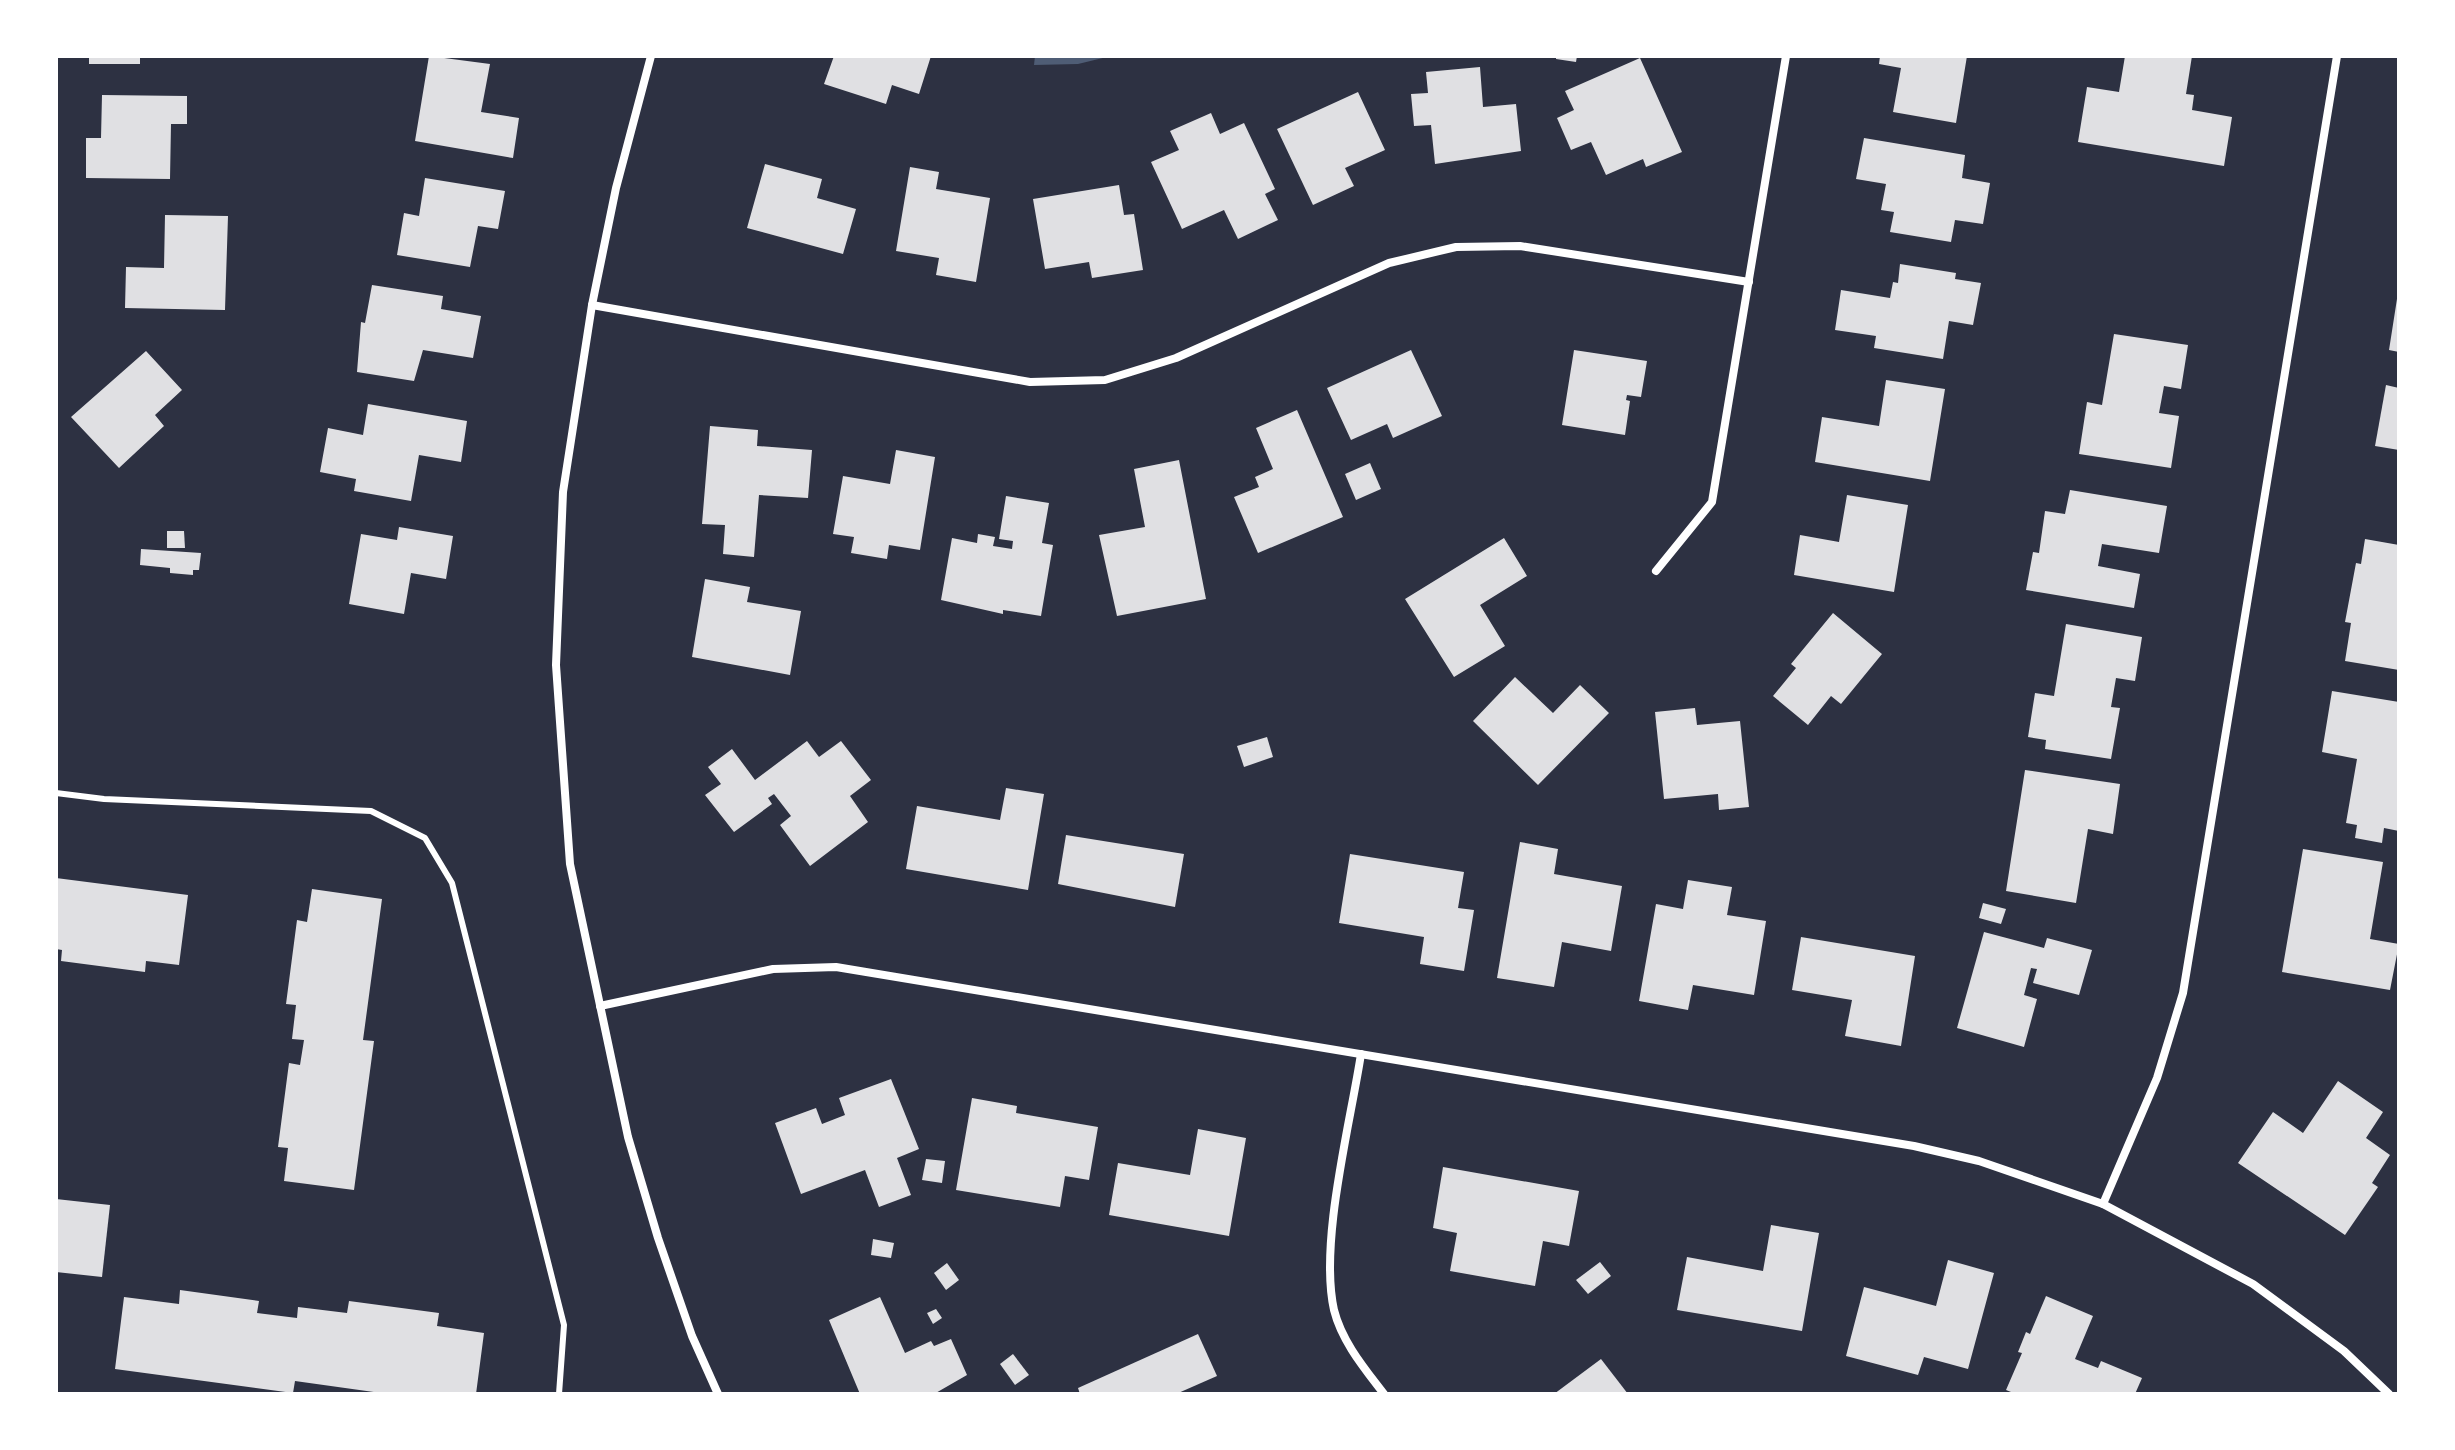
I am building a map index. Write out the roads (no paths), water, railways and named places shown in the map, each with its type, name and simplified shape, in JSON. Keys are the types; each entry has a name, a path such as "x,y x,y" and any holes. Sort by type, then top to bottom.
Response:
{"street":[{"path":"651,56 616,188 592,305 563,492 556,665 570,864 628,1137 692,1336 718,1394"},
{"path":"1656,571 1712,502 1786,56"},
{"path":"2103,1204 2157,1078 2183,993 2337,56"},
{"path":"592,305 1030,382 1105,380 1176,358 1389,263 1456,247 1520,246 1749,282"},
{"path":"600,1006 773,969 836,967 1914,1146 1979,1161 2103,1204 2253,1284 2344,1351 2389,1394"},
{"path":"1361,1054 1327,1265 1335,1312 1354,1354 1384,1394"}],"lane":[{"path":"56,793 104,799 371,811 425,838 452,883 564,1325 559,1394"}],"water":[{"path":"1035,56 1111,56 1078,64 1034,65"}]}
